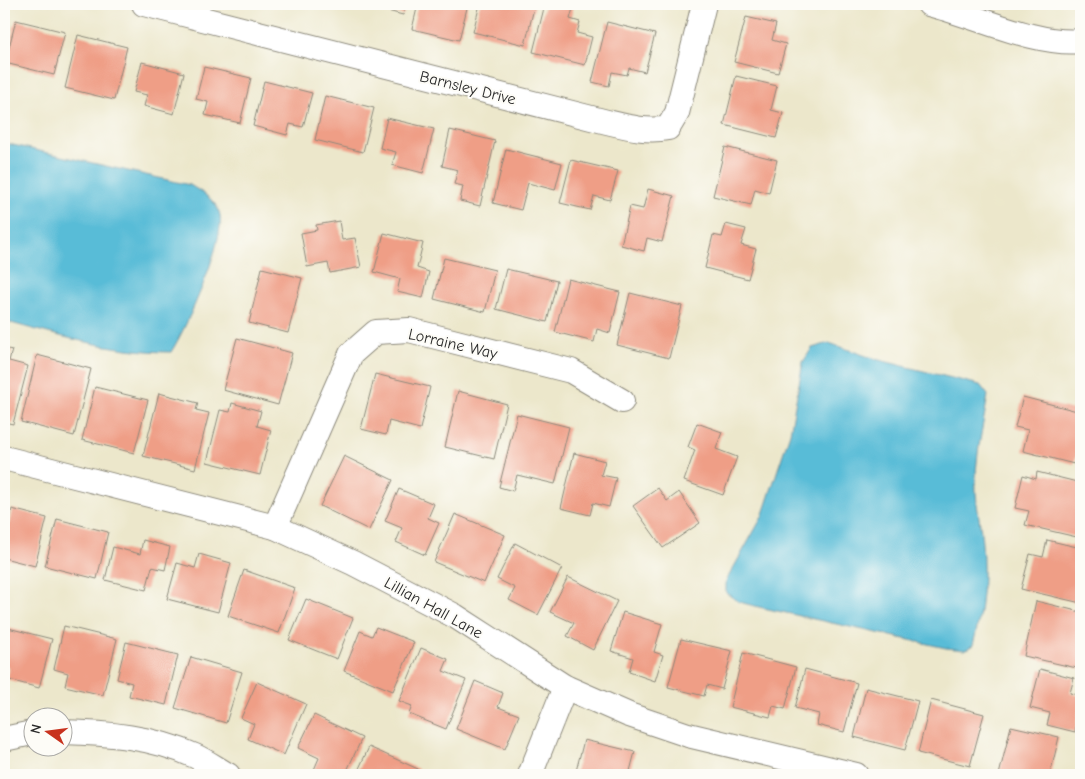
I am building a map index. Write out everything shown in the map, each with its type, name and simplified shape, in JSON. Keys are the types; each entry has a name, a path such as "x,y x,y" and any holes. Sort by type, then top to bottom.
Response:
{"street":[{"name":"Barnsley Drive","path":"144,4 644,130 668,128 677,113 704,4"},
{"path":"929,4 983,19 1011,30 1065,43 1081,41"},
{"name":"Lorraine Way","path":"275,528 351,354 376,332 409,330 571,371 622,401"},
{"name":"Lillian Hall Lane","path":"4,458 275,528 353,563 455,616 565,687 629,715 688,735 856,775"},
{"path":"530,775 565,687"},
{"path":"72,732 102,733 152,740 195,756 228,775"},
{"path":"4,739 22,735"}],"water":[{"path":"4,143 190,185 216,205 220,215 220,227 211,264 186,325 171,352 108,346 4,321"},
{"path":"829,343 875,359 980,385 988,395 976,481 983,556 982,594 979,620 973,645 965,650 946,648 759,607 739,602 726,593 726,581 762,517 790,433 803,362 812,348"}],"building":[{"path":"360,4 406,4 403,15"},
{"path":"418,4 468,4 459,40 412,29"},
{"path":"480,4 535,4 525,45 473,32"},
{"path":"545,4 574,5 570,19 580,22 577,33 592,37 585,65 533,52"},
{"path":"746,17 776,24 772,40 786,44 778,73 734,62"},
{"path":"16,20 65,32 54,75 5,63"},
{"path":"607,22 655,34 645,72 629,68 627,75 612,72 609,86 592,82"},
{"path":"78,35 127,47 114,100 65,88"},
{"path":"142,62 184,73 174,114 144,106 147,95 134,92"},
{"path":"204,67 251,78 240,123 205,115 208,102 196,99"},
{"path":"736,76 777,86 771,110 783,113 776,138 724,125"},
{"path":"264,81 312,93 303,127 290,124 287,135 253,126"},
{"path":"325,96 374,108 363,152 315,140"},
{"path":"387,118 434,129 423,173 392,165 396,152 380,148"},
{"path":"450,130 495,141 480,206 460,201 463,186 454,184 458,170 442,166"},
{"path":"725,147 777,160 769,193 755,189 751,205 713,196"},
{"path":"506,149 562,163 555,190 528,183 521,210 493,203"},
{"path":"571,160 618,171 610,200 594,196 590,210 560,203"},
{"path":"648,189 674,196 662,242 647,238 644,251 621,245 630,206 643,209"},
{"path":"339,221 342,240 355,238 361,267 330,273 328,263 307,267 301,233 317,230 316,225"},
{"path":"726,224 746,229 741,245 756,249 748,279 705,268 713,235 722,237"},
{"path":"384,233 423,243 417,268 429,272 423,298 397,292 400,279 374,272"},
{"path":"444,258 495,270 485,312 434,299"},
{"path":"262,268 302,278 288,333 249,323"},
{"path":"506,269 557,281 547,322 496,309"},
{"path":"568,279 620,292 610,333 597,329 594,342 555,332"},
{"path":"630,293 682,306 669,358 617,345"},
{"path":"237,338 292,353 278,405 223,390"},
{"path":"4,348 12,350 9,361 28,366 13,424 4,422"},
{"path":"37,355 91,369 74,436 21,422"},
{"path":"375,374 430,387 420,429 389,421 386,435 361,429"},
{"path":"95,387 148,400 134,453 82,440"},
{"path":"458,391 507,404 494,459 445,447"},
{"path":"159,393 198,403 196,410 209,413 195,469 143,456"},
{"path":"1023,397 1081,412 1081,438 1074,464 1023,451 1028,430 1015,427"},
{"path":"232,403 261,411 257,426 271,430 260,475 207,462 220,410 230,412"},
{"path":"517,414 569,427 555,484 517,475 513,491 499,487"},
{"path":"697,423 722,432 716,449 737,457 723,495 684,481 695,450 688,447"},
{"path":"574,453 605,461 601,475 616,478 609,507 593,503 590,515 561,508"},
{"path":"344,456 393,480 369,530 320,506"},
{"path":"1037,472 1081,483 1081,538 1025,525 1029,511 1015,508 1023,475 1036,479"},
{"path":"658,488 667,501 679,492 700,523 663,548 633,506"},
{"path":"399,489 434,504 428,518 439,523 425,555 396,542 402,528 385,521"},
{"path":"12,509 47,518 35,566 4,558 4,523 9,524"},
{"path":"455,514 505,535 484,583 434,562"},
{"path":"57,519 108,532 97,579 45,566"},
{"path":"143,540 170,547 165,570 152,567 146,590 105,580 113,547 140,554"},
{"path":"1047,540 1081,548 1081,603 1021,589 1030,554 1043,557"},
{"path":"515,543 562,568 538,615 509,600 515,588 497,579"},
{"path":"199,554 231,563 218,612 167,599 177,563 195,568"},
{"path":"244,570 295,588 279,633 228,616"},
{"path":"568,577 617,601 593,650 567,636 574,623 550,612"},
{"path":"306,599 353,618 337,659 289,640"},
{"path":"1036,601 1081,612 1081,669 1024,656"},
{"path":"623,612 662,624 654,652 663,655 655,681 629,672 633,658 611,651"},
{"path":"64,626 117,639 103,695 65,686 68,673 54,669"},
{"path":"4,627 52,639 39,688 6,679 9,667 4,665"},
{"path":"376,627 414,642 393,691 344,671 360,631 372,636"},
{"path":"681,639 732,651 722,689 707,685 704,696 668,687"},
{"path":"126,642 178,655 166,705 129,696 132,683 117,679"},
{"path":"421,648 448,659 443,671 466,680 446,729 409,714 412,706 399,701"},
{"path":"743,653 796,667 785,709 773,706 770,717 730,707"},
{"path":"191,657 242,672 226,723 175,708"},
{"path":"805,669 857,683 844,732 817,725 819,714 795,708"},
{"path":"1040,669 1074,678 1070,693 1081,696 1075,732 1047,725 1050,713 1030,708"},
{"path":"475,681 503,693 498,707 519,715 505,749 456,729"},
{"path":"257,682 306,704 284,755 248,739 254,724 241,718"},
{"path":"866,688 918,701 905,750 854,737"},
{"path":"931,700 984,714 970,766 918,753"},
{"path":"314,715 362,738 345,775 320,775 313,772 319,758 298,748"},
{"path":"1011,726 1059,737 1050,775 999,775"},
{"path":"584,740 635,752 629,775 575,775"},
{"path":"369,747 418,769 415,775 356,775"}]}
